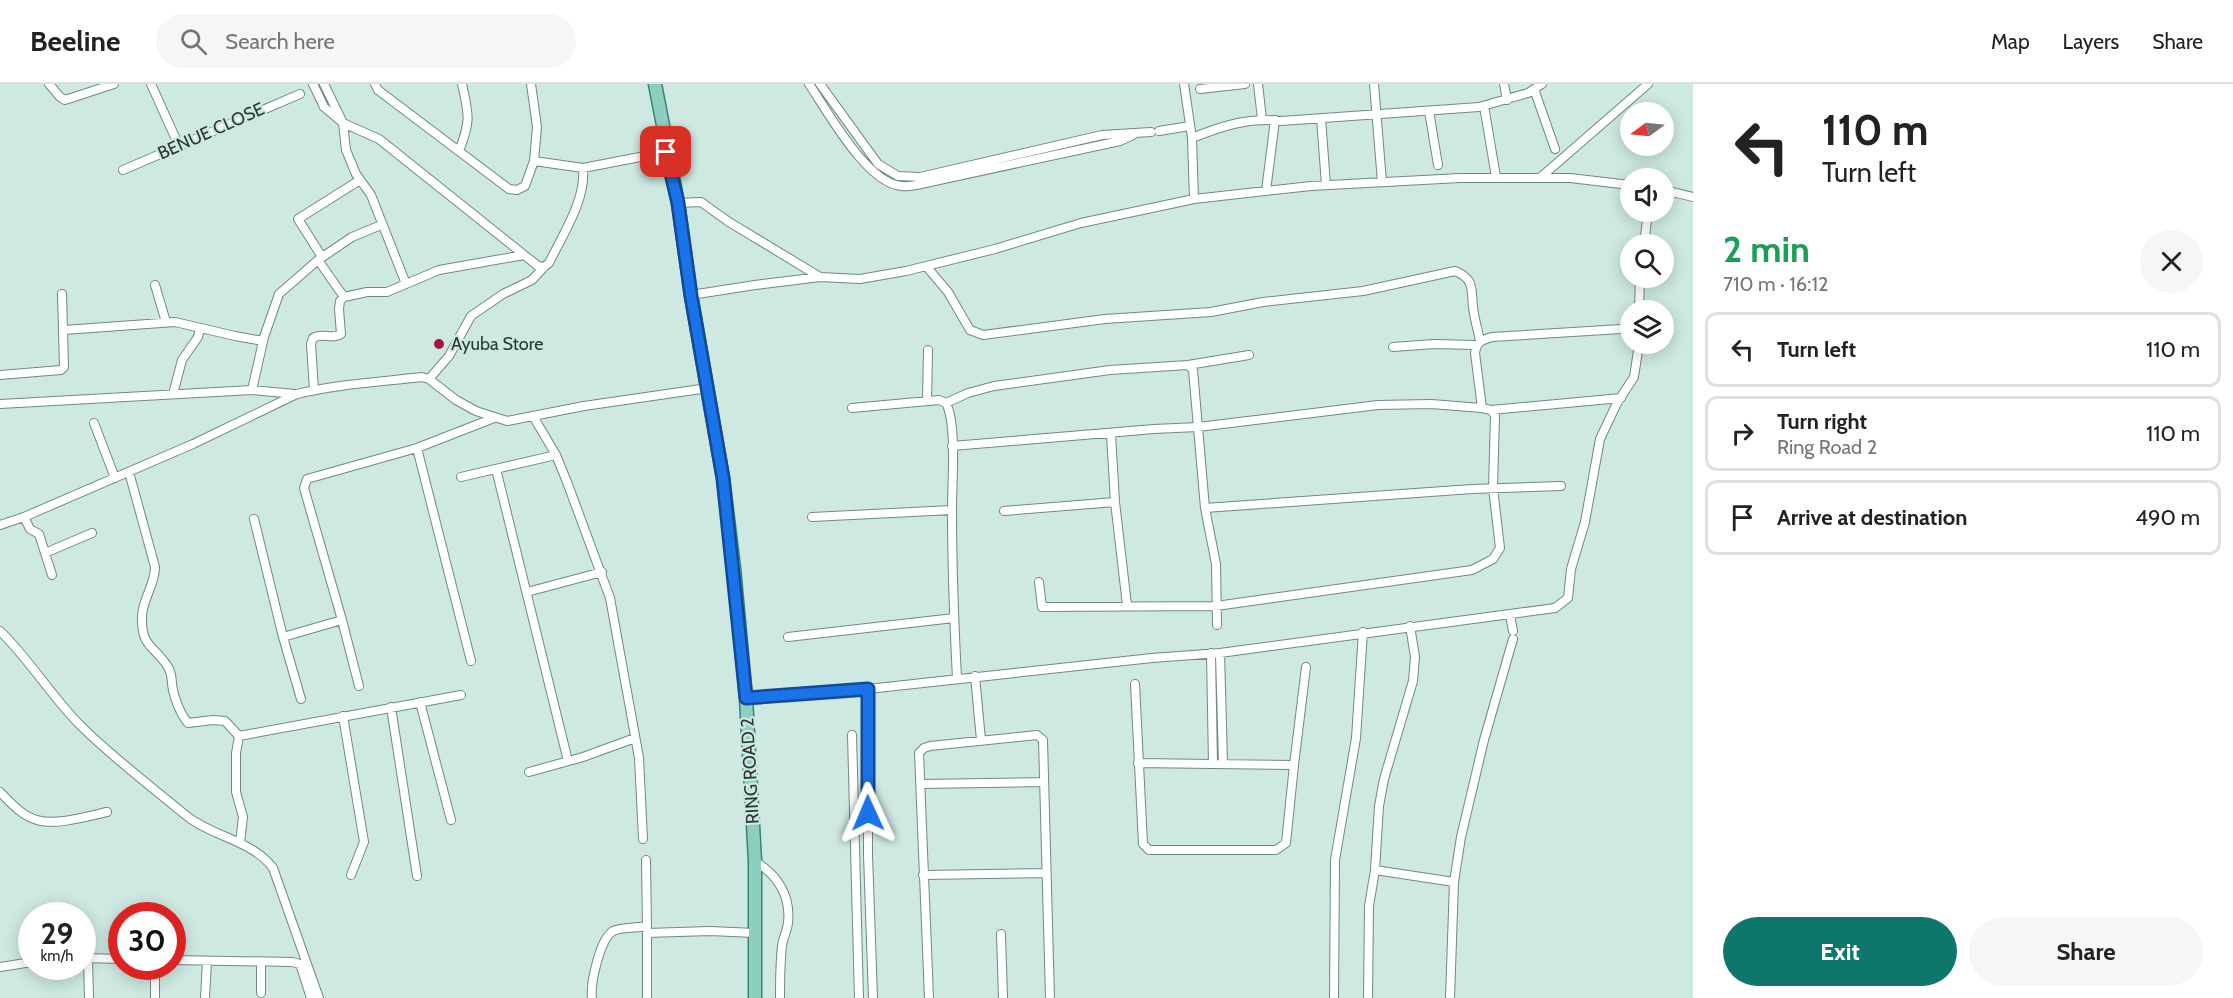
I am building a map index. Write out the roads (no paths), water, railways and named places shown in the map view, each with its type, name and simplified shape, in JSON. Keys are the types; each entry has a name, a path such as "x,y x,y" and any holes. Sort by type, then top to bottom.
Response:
{"main road":[{"name":"RING ROAD 2","path":"654,84 678,203 691,296 723,478 746,698 755,861 755,998"}],"street":[{"path":"49,84 65,100 114,84"},
{"path":"88,93 92,84"},
{"path":"151,84 179,146"},
{"path":"313,84 324,106 343,123 378,139 538,266 544,267"},
{"path":"324,84 343,123 346,150 360,180 371,195 406,284"},
{"path":"375,84 378,90 509,189 517,190 525,186 534,161 537,128 531,84"},
{"path":"459,151 468,128 469,114 462,84"},
{"path":"809,84 860,159 883,181 902,186 930,182 991,166"},
{"path":"820,84 878,164 898,176 920,177 991,166 1120,141 1134,135 1190,126"},
{"path":"1184,84 1192,138 1194,199"},
{"path":"1200,89 1245,84"},
{"path":"1258,84 1262,119"},
{"path":"1374,84 1382,182"},
{"path":"1504,84 1507,100"},
{"path":"1192,138 1222,126 1262,119 1321,118 1485,106 1507,100 1542,84"},
{"path":"1541,177 1648,84"},
{"path":"1534,89 1556,149"},
{"name":"BENUE CLOSE","path":"123,170 300,94"},
{"path":"1485,106 1496,177"},
{"path":"1430,111 1438,165"},
{"path":"1321,118 1326,185"},
{"path":"1266,191 1275,120"},
{"path":"534,161 583,168 666,152"},
{"path":"429,379 449,356 471,316 503,294 532,280 549,263 573,215 584,185 583,168"},
{"path":"691,296 820,277 861,279 1016,244 1081,222 1194,199 1326,185 1496,177 1541,177 1620,184"},
{"path":"344,297 298,219 360,180"},
{"path":"1674,192 1693,197"},
{"path":"678,203 701,202 729,222 820,277"},
{"path":"252,390 263,341 279,294 320,258 352,237 381,225"},
{"path":"314,390 311,344 313,338 337,337 341,334 339,309 340,301 344,297 367,292 387,292 439,270 524,255"},
{"path":"926,266 948,292 970,330 983,335 1105,320 1210,312 1263,302 1363,291 1455,272 1461,274 1472,286 1482,408"},
{"path":"155,285 166,322"},
{"path":"0,375 61,370 64,367 62,294"},
{"path":"64,330 166,322 263,341"},
{"path":"172,394 182,360 198,337 200,329"},
{"path":"1394,346 1478,343 1492,337 1620,330"},
{"path":"927,401 928,350"},
{"path":"746,698 868,689 975,676 1220,653 1555,608 1568,598 1571,569 1585,522 1603,429 1634,377 1637,354"},
{"path":"946,403 968,393 994,386 1110,370 1188,365 1249,356"},
{"path":"1188,365 1193,370 1205,508 1216,564 1217,625"},
{"path":"0,525 24,517 193,444 297,394 341,384 422,377 429,379 456,400 476,411 507,421 584,406 708,388"},
{"path":"0,404 252,390 297,394"},
{"path":"951,446 1198,427 1378,405 1431,404 1491,410 1621,398"},
{"path":"852,408 939,400 946,403 950,411 957,678"},
{"path":"1039,582 1042,607 1216,606 1477,568 1493,559 1500,548 1493,488 1495,415 1491,410"},
{"path":"533,416 556,455 610,598 639,758 643,839"},
{"path":"359,686 303,488 307,479 417,448 494,418"},
{"path":"94,423 115,478"},
{"path":"1111,434 1115,502 1127,605"},
{"path":"417,448 471,661"},
{"path":"460,477 556,455"},
{"path":"496,469 568,761"},
{"path":"129,472 155,567 155,577 142,613 143,634 151,649 168,667 172,677 172,689 188,723 225,721 239,736"},
{"path":"1205,508 1493,488 1561,486"},
{"path":"1004,511 1115,502"},
{"path":"812,517 952,510"},
{"path":"24,517 30,530 39,534 52,575"},
{"path":"254,519 301,699"},
{"path":"45,553 92,533"},
{"path":"527,592 602,572"},
{"path":"1450,998 1454,882 1461,837 1484,740 1513,635 1510,615"},
{"path":"788,637 954,618"},
{"path":"283,637 342,620"},
{"path":"1368,998 1369,906 1375,870 1376,836 1384,779 1413,681 1415,657 1410,626"},
{"path":"0,631 31,666 43,684 80,725 99,742 200,826 240,843 268,861 273,868 319,998"},
{"path":"1334,998 1335,860 1356,738 1363,632"},
{"path":"1211,653 1213,764"},
{"path":"1220,653 1223,764"},
{"path":"1135,684 1143,844 1149,850 1280,849 1286,843 1306,667"},
{"path":"975,676 981,740"},
{"path":"868,689 868,855 873,998"},
{"path":"239,736 461,695"},
{"path":"420,702 451,820"},
{"path":"391,707 417,876"},
{"path":"343,716 364,842 351,875"},
{"path":"852,735 859,998"},
{"path":"928,998 920,753 924,748 1037,735 1043,740 1050,998"},
{"path":"239,736 236,753 237,792 243,817 240,843"},
{"path":"529,772 635,738"},
{"path":"1138,763 1294,765"},
{"path":"921,784 1044,782"},
{"path":"0,792 19,811 44,822 107,812"},
{"path":"646,860 647,998"},
{"path":"755,861 778,880 785,898 788,923 781,958 780,998"},
{"path":"1375,870 1454,882"},
{"path":"923,875 1046,873"},
{"path":"592,998 590,986 605,939 614,931 754,933"},
{"path":"1001,934 1003,998"},
{"path":"186,961 300,964 311,998"},
{"path":"205,998 207,962"},
{"path":"261,962 261,993"},
{"path":"0,967 18,964"},
{"path":"87,980 89,998"},
{"path":"155,980 155,998"}],"place":[{"name":"Ayuba Store","path":"439,344"}]}
